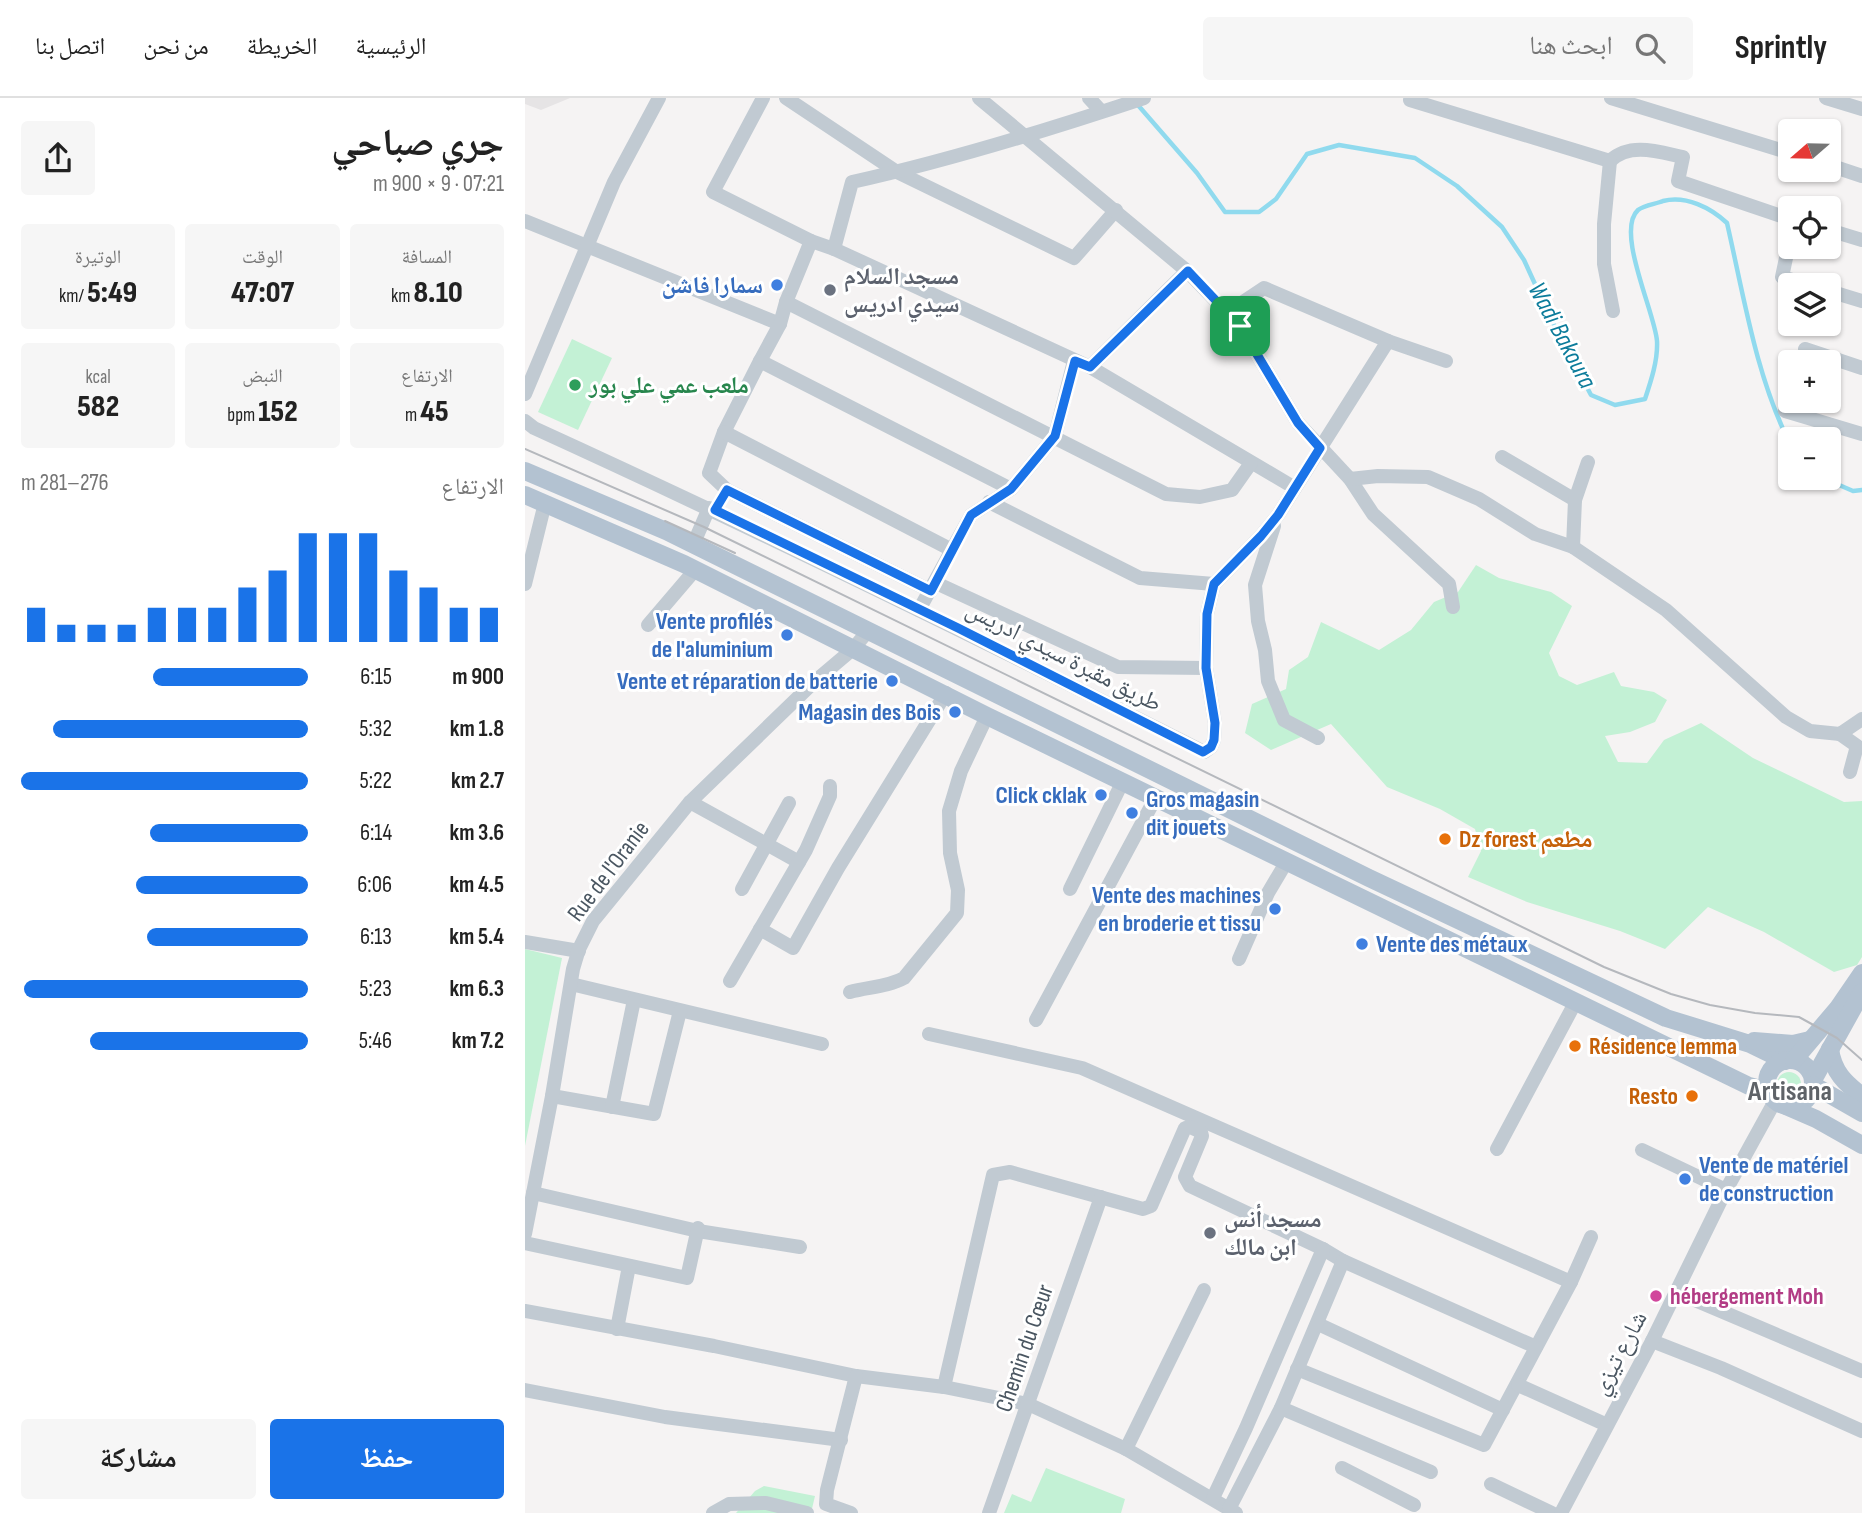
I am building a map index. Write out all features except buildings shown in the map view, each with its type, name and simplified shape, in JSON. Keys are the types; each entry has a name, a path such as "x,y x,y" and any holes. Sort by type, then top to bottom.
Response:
{"main road":[{"path":"525,471 694,545 1456,919 1666,1018 1804,1065 1813,1082 1862,1113"},
{"path":"525,495 695,570 946,693 987,716 1817,1119 1862,1145"},
{"path":"1776,1100 1767,1078 1770,1072 1774,1067 1789,1061 1809,1040 1838,1008 1862,973"},
{"path":"1776,1100 1795,1106 1804,1102 1811,1094 1813,1082 1862,992"},
{"path":"1735,1040 1785,1044 1809,1040"},
{"path":"1830,1049 1834,1067 1840,1077 1862,1096"}],"street":[{"path":"525,394 614,182 659,98"},
{"path":"763,98 713,192 811,242 834,249 1090,367 1295,488"},
{"path":"786,98 897,172 1074,258 1116,211"},
{"path":"979,98 1188,271 1228,312 1240,326 1298,423 1350,479 1373,514 1449,584 1453,607"},
{"path":"1089,98 1101,111"},
{"path":"834,249 852,182 1025,136 1144,98"},
{"path":"1411,98 1410,100 1610,161"},
{"path":"1611,98 1778,149"},
{"path":"1826,98 1862,109"},
{"path":"1613,311 1604,264 1604,224 1610,161 1615,157 1642,149 1683,157 1678,181 1778,215"},
{"path":"1841,169 1862,176"},
{"path":"525,221 780,324"},
{"path":"1841,234 1862,240"},
{"path":"811,242 786,302 780,324 724,432 709,473 727,490 933,587 1118,667 1206,668 1207,614 1214,584 1278,515 1388,341"},
{"path":"1090,367 1188,271"},
{"path":"1228,312 1264,288 1388,341 1445,361"},
{"path":"1841,295 1862,301"},
{"path":"786,302 1166,494 1200,497 1232,490 1251,463"},
{"path":"1805,349 1862,368"},
{"path":"760,360 1011,489"},
{"path":"919,610 971,515 1011,489 1055,436 1075,361"},
{"path":"1792,413 1862,434"},
{"name":"طريق مقبرة سيدي ادريس","path":"525,421 534,428 712,509 919,610 1203,752 1211,747 1214,740 1215,723 1206,668"},
{"path":"724,432 952,550"},
{"path":"1502,457 1575,500"},
{"path":"1573,547 1575,500 1588,462"},
{"path":"1350,479 1378,476 1428,477 1479,499 1535,534 1573,547 1666,610 1786,717 1810,731 1840,734 1857,746 1850,772"},
{"path":"694,545 712,509 727,490"},
{"path":"989,502 1140,578 1214,584"},
{"path":"525,584 545,503"},
{"path":"1278,515 1255,585 1268,681 1284,720 1318,738"},
{"path":"648,625 695,570"},
{"name":"Rue de l'Oranie","path":"525,1234 571,984 579,951 593,921 690,802 814,682 853,649 868,631"},
{"path":"760,929 793,948 838,868 946,693"},
{"path":"850,992 893,984 904,978 957,913 958,890 950,853 949,811 961,771 987,716"},
{"path":"1840,734 1862,719"},
{"path":"1070,889 1123,781"},
{"path":"730,981 799,862 830,796 830,786"},
{"path":"1036,1020 1156,797"},
{"path":"690,802 799,862"},
{"path":"742,889 789,803"},
{"path":"1239,959 1268,892 1287,862"},
{"path":"525,942 579,951"},
{"path":"571,984 823,1044"},
{"path":"612,1107 633,1000"},
{"path":"1497,1149 1575,1003"},
{"path":"552,1096 653,1114 680,1011"},
{"path":"929,1034 1082,1068 1571,1282"},
{"name":"شارع تيزي","path":"1561,1513 1652,1341 1726,1190 1776,1100"},
{"path":"944,1387 993,1175 1010,1171 1143,1209 1151,1206 1178,1140 1185,1128 1191,1127 1201,1132 1202,1136 1185,1177 1190,1186 1343,1261 1536,1347"},
{"path":"1642,1150 1726,1190"},
{"path":"533,1193 698,1229 800,1247"},
{"name":"Chemin du Cœur","path":"989,1513 1101,1197"},
{"path":"525,1243 687,1278 698,1229"},
{"path":"1297,1369 1484,1445 1571,1282 1591,1237"},
{"path":"1213,1498 1247,1428 1323,1249"},
{"path":"525,1311 856,1376 944,1387 1028,1404 1126,1449 1233,1511 1318,1324 1343,1261"},
{"path":"617,1329 629,1266"},
{"path":"1126,1449 1204,1290"},
{"path":"1676,1292 1862,1371"},
{"path":"1318,1324 1503,1410"},
{"path":"1652,1341 1862,1430"},
{"path":"851,1513 825,1509 827,1490 856,1376"},
{"path":"1518,1385 1607,1425"},
{"path":"525,1390 666,1416 841,1440"},
{"path":"1281,1408 1431,1472"},
{"path":"1342,1468 1414,1505"},
{"path":"1491,1485 1552,1513"},
{"path":"713,1513 729,1504 766,1503 807,1513"}],"shaded area":[{"path":"525,98 570,98 541,110 525,104"}],"green space":[{"name":"ملعب عمي علي بور","path":"572,339 612,358 578,430 538,412"},
{"path":"1476,565 1499,578 1551,592 1572,606 1549,653 1559,676 1577,685 1614,672 1621,686 1654,692 1667,700 1655,722 1630,732 1605,736 1618,762 1647,763 1664,740 1701,723 1753,758 1844,802 1862,801 1862,957 1857,965 1834,972 1764,932 1708,907 1665,949 1620,931 1527,902 1468,877 1481,851 1475,829 1440,809 1387,787 1331,724 1271,750 1245,733 1252,704 1286,689 1289,670 1308,657 1321,622 1379,650 1411,630 1434,602 1458,592"},
{"path":"525,949 562,958 525,1146"},
{"path":"1789,1072 1797,1076 1801,1084 1797,1092 1789,1096 1781,1092 1777,1084 1781,1076"},
{"path":"1046,1468 1125,1499 1121,1513 1004,1513 1012,1494 1031,1502"},
{"path":"764,1486 815,1496 811,1513 736,1513 755,1491"}],"waterway":[{"name":"Wadi Bakoura","path":"1137,104 1197,173 1225,212 1259,212 1276,199 1307,154 1339,145 1415,158 1457,186 1502,227 1524,260 1591,395 1615,405 1645,399 1656,356 1655,328 1633,253 1632,221 1641,208 1663,201 1689,201 1706,208 1727,223 1760,364 1782,427"},
{"name":"Wadi Bakoura","path":"1841,486 1853,491 1862,490"}],"tram line":[{"path":"525,449 704,527 1604,967 1671,994 1710,1005 1799,1017 1837,1038 1862,1060"},
{"path":"665,521 735,553"}],"place":[{"name":"سمارا فاشن","path":"777,285"},
{"name":"مسجد السلام سيدي ادريس","path":"830,290"},
{"name":"ملعب عمي علي بور","path":"575,385"},
{"name":"Vente profilés de l'aluminium","path":"787,635"},
{"name":"Vente et réparation de batterie","path":"892,681"},
{"name":"Magasin des Bois","path":"955,712"},
{"name":"Click cklak","path":"1101,795"},
{"name":"Gros magasin dit jouets","path":"1132,813"},
{"name":"Dz forest مطعم","path":"1445,839"},
{"name":"Vente des machines en broderie et tissu","path":"1275,909"},
{"name":"Vente des métaux","path":"1362,944"},
{"name":"Résidence lemma","path":"1575,1046"},
{"name":"Resto","path":"1692,1096"},
{"name":"Vente de matériel de construction","path":"1685,1179"},
{"name":"مسجد أنس ابن مالك","path":"1210,1233"},
{"name":"hébergement Moh","path":"1656,1296"}],"district":[{"name":"Artisana","path":"1790,1090"}],"route":[{"path":"1188,271 1240,326 1298,423 1320,448 1278,515 1214,584 1207,614 1206,668 1215,723 1214,740 1211,747 1203,752 958,628 715,510 727,490 931,591 971,515 1011,489 1055,436 1075,361 1090,367 1188,271"}]}
